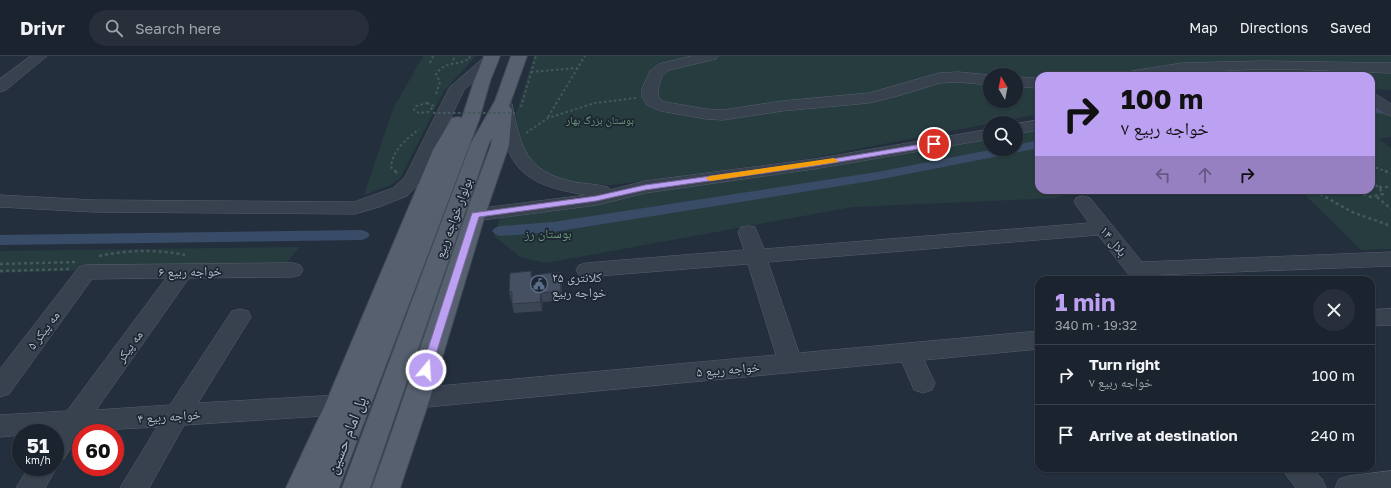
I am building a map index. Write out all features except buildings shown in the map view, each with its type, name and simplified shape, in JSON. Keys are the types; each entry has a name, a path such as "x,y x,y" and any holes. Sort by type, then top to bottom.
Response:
{"main road":[{"name":"بولوار خواجه ربیع","path":"394,383 480,143 513,109 519,56"},
{"name":"بولوار خواجه ربیع","path":"366,383 468,127 482,81 492,58"},
{"path":"300,488 338,405 442,150 482,81"},
{"path":"386,488 417,398 475,214 513,109"},
{"name":"پل امام حسین","path":"325,488 366,383"},
{"name":"پل امام حسین","path":"356,488 394,383"}],"street":[{"path":"0,88 40,56"},
{"path":"711,56 664,67 655,74 650,89 650,97 653,102 661,106 706,114 723,115 782,106 869,98 895,92 939,78 958,77 983,79"},
{"path":"0,201 93,206 355,208 400,192 413,179 457,88 492,58"},
{"path":"1157,72 1182,68 1264,65 1391,68"},
{"path":"1023,82 1035,83"},
{"path":"513,109 513,142 518,156 530,169 539,175 561,184 602,191 645,187 814,164 983,135"},
{"path":"1023,127 1035,125"},
{"path":"475,214 596,198 645,187"},
{"name":"بلال ۱۴","path":"1083,202 1141,275"},
{"path":"586,270 1104,228"},
{"path":"748,232 790,363"},
{"path":"1141,275 1391,260"},
{"name":"خواجه ربیع ۶","path":"78,270 293,270"},
{"name":"مه پیکر ۵","path":"0,387 78,270"},
{"name":"مه پیکر","path":"64,437 184,271"},
{"path":"134,488 177,415 240,317"},
{"path":"1375,318 1391,317"},
{"name":"خواجه ربیع ۵","path":"417,398 1035,340"},
{"path":"909,352 923,383"},
{"name":"خواجه ربیع ۴","path":"0,426 338,405"},
{"path":"1299,472 1312,488"},
{"path":"30,488 38,476"},
{"path":"1349,488 1391,483"}],"path":[{"path":"430,63 433,56"},
{"path":"435,99 440,82 436,74 438,69 453,60 456,56"},
{"path":"453,60 458,62 466,62 469,56"},
{"path":"433,114 513,109 531,72 536,56"},
{"path":"548,118 585,56"},
{"path":"531,72 578,68"},
{"path":"513,142 548,118 595,103 615,99 650,97"},
{"path":"425,118 434,108 434,106 430,103 419,105 414,110 418,113 430,112"},
{"path":"413,179 400,176 391,167 391,159 397,147 421,128"},
{"path":"1375,167 1391,173"},
{"path":"1375,185 1379,187 1391,187"},
{"path":"1360,194 1364,196 1377,197 1383,194 1379,187"},
{"path":"1320,194 1342,209 1357,216 1391,226"},
{"path":"1377,197 1391,209"},
{"path":"0,271 78,270"}],"green space":[{"path":"423,56 476,56 444,91 401,177 391,185 364,195 393,109"},
{"name":"بوستان بزرگ بهار","path":"534,56 1391,56 1391,90 1375,89 1375,72 1035,72 1035,115 1023,117 983,116 983,125 806,159 611,185 572,183 542,173 524,153 517,136 516,114"},
{"path":"1375,103 1391,104 1391,137 1379,139 1391,148 1391,249 1361,250 1304,194 1375,194"},
{"name":"بوستان رز","path":"1035,131 1035,194 1074,194 1056,198 853,207 546,263 520,257 494,236 500,217 510,208 793,171 983,140 983,156 1023,156 1023,133"},
{"path":"299,247 286,264 0,273 0,251"}],"waterway":[{"path":"1375,109 1391,110"},
{"path":"1023,147 1035,145"},
{"path":"500,231 553,227 877,176 983,155"},
{"path":"0,240 362,235"}],"slow traffic":[{"path":"710,178 834,161"}],"place":[{"name":"کلانتری ٢۵ خواجه ربیع","path":"539,284"}],"route":[{"path":"426,370 475,214 596,198 645,187 814,164 934,144"}]}
